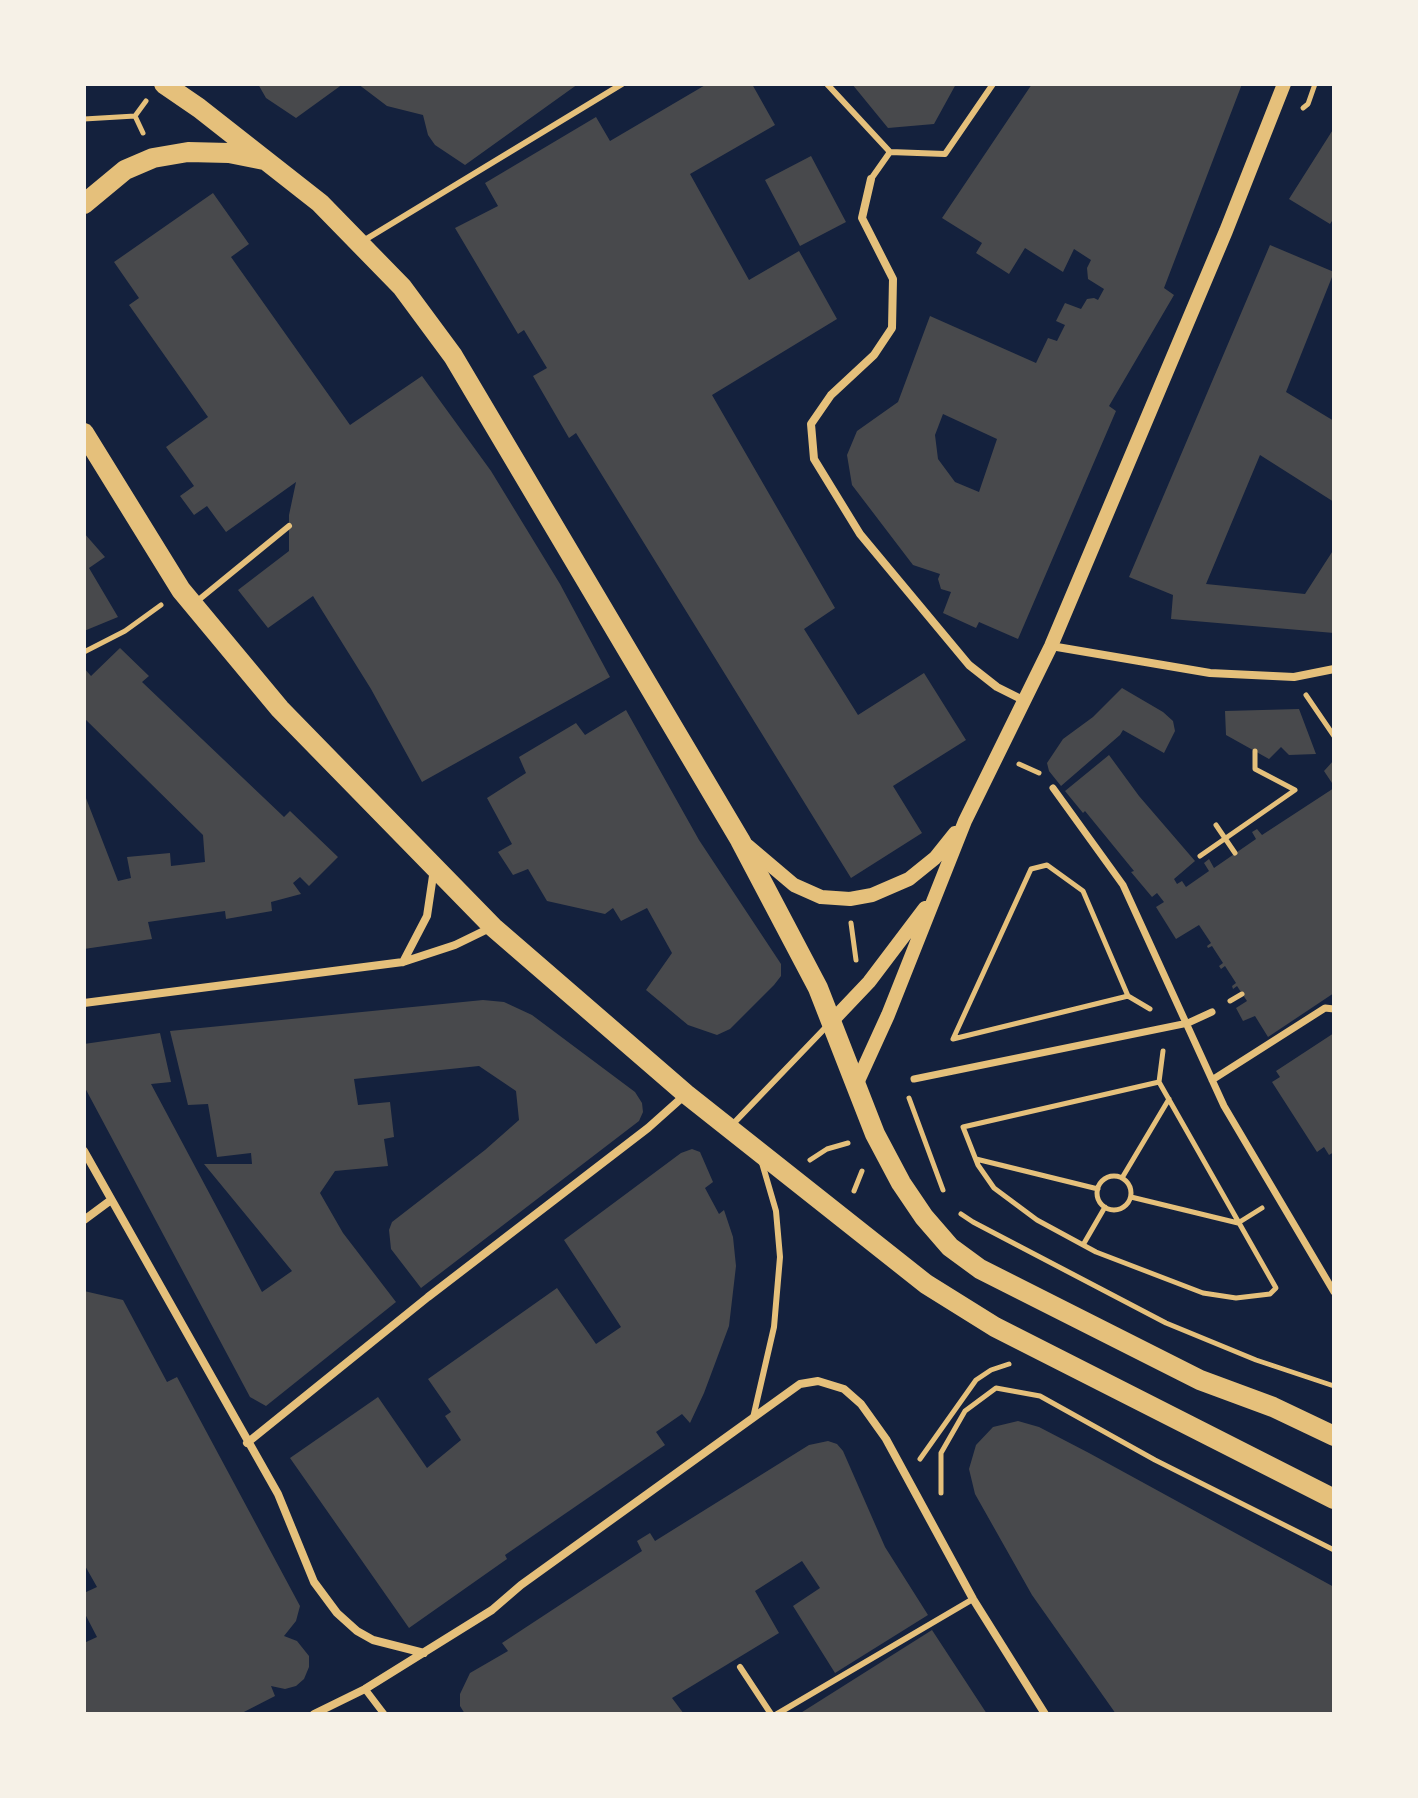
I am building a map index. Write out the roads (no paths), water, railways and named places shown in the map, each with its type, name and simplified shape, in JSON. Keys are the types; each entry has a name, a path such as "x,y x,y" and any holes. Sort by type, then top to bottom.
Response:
{"main road":[{"path":"157,89 268,161 320,203 402,287 453,356 740,840 807,965 875,1134 901,1183 924,1217 950,1247 980,1269 1200,1380 1273,1407 1334,1436"},
{"path":"84,204 125,170 153,158 188,152 229,153 268,161"},
{"path":"84,433 187,598 280,709 493,927 686,1094 926,1284 995,1327 1334,1499"}],"street":[{"path":"857,1083 888,1015 965,821 1051,646 1226,231 1284,84"},
{"path":"871,179 862,218 893,279 892,328 874,355 831,395 811,424 814,459 860,534 969,665 997,687 1025,701"},
{"path":"1051,646 1169,668 1294,677 1334,669"},
{"path":"1053,788 1123,885 1212,1080 1334,1292"},
{"path":"740,840 794,885 821,897 850,899 872,895 909,879 935,858 965,821"},
{"path":"403,962 427,916 434,867"},
{"path":"832,1021 869,982 937,892"},
{"path":"84,1003 403,962 455,945 493,927"},
{"path":"1212,1080 1325,1008 1334,1009"},
{"path":"914,1079 1188,1023 1212,1012"},
{"path":"247,1443 440,1288 648,1128 686,1094"},
{"path":"84,1151 278,1494 314,1582 337,1613 357,1631 373,1640 424,1653"},
{"path":"84,1220 111,1200"},
{"path":"314,1714 365,1689 492,1610 521,1585 800,1384 818,1381 844,1389 861,1404 886,1439 973,1599 1045,1714"},
{"path":"365,1689 384,1714"}],"lane":[{"path":"360,243 622,84"},
{"path":"827,84 890,152 945,154 993,84"},
{"path":"871,179 890,152"},
{"path":"187,598 289,526"},
{"path":"730,1127 832,1021"},
{"path":"753,1418 774,1327 780,1257 776,1211 756,1147"},
{"path":"777,1714 973,1599"},
{"path":"740,1667 771,1714"}]}
